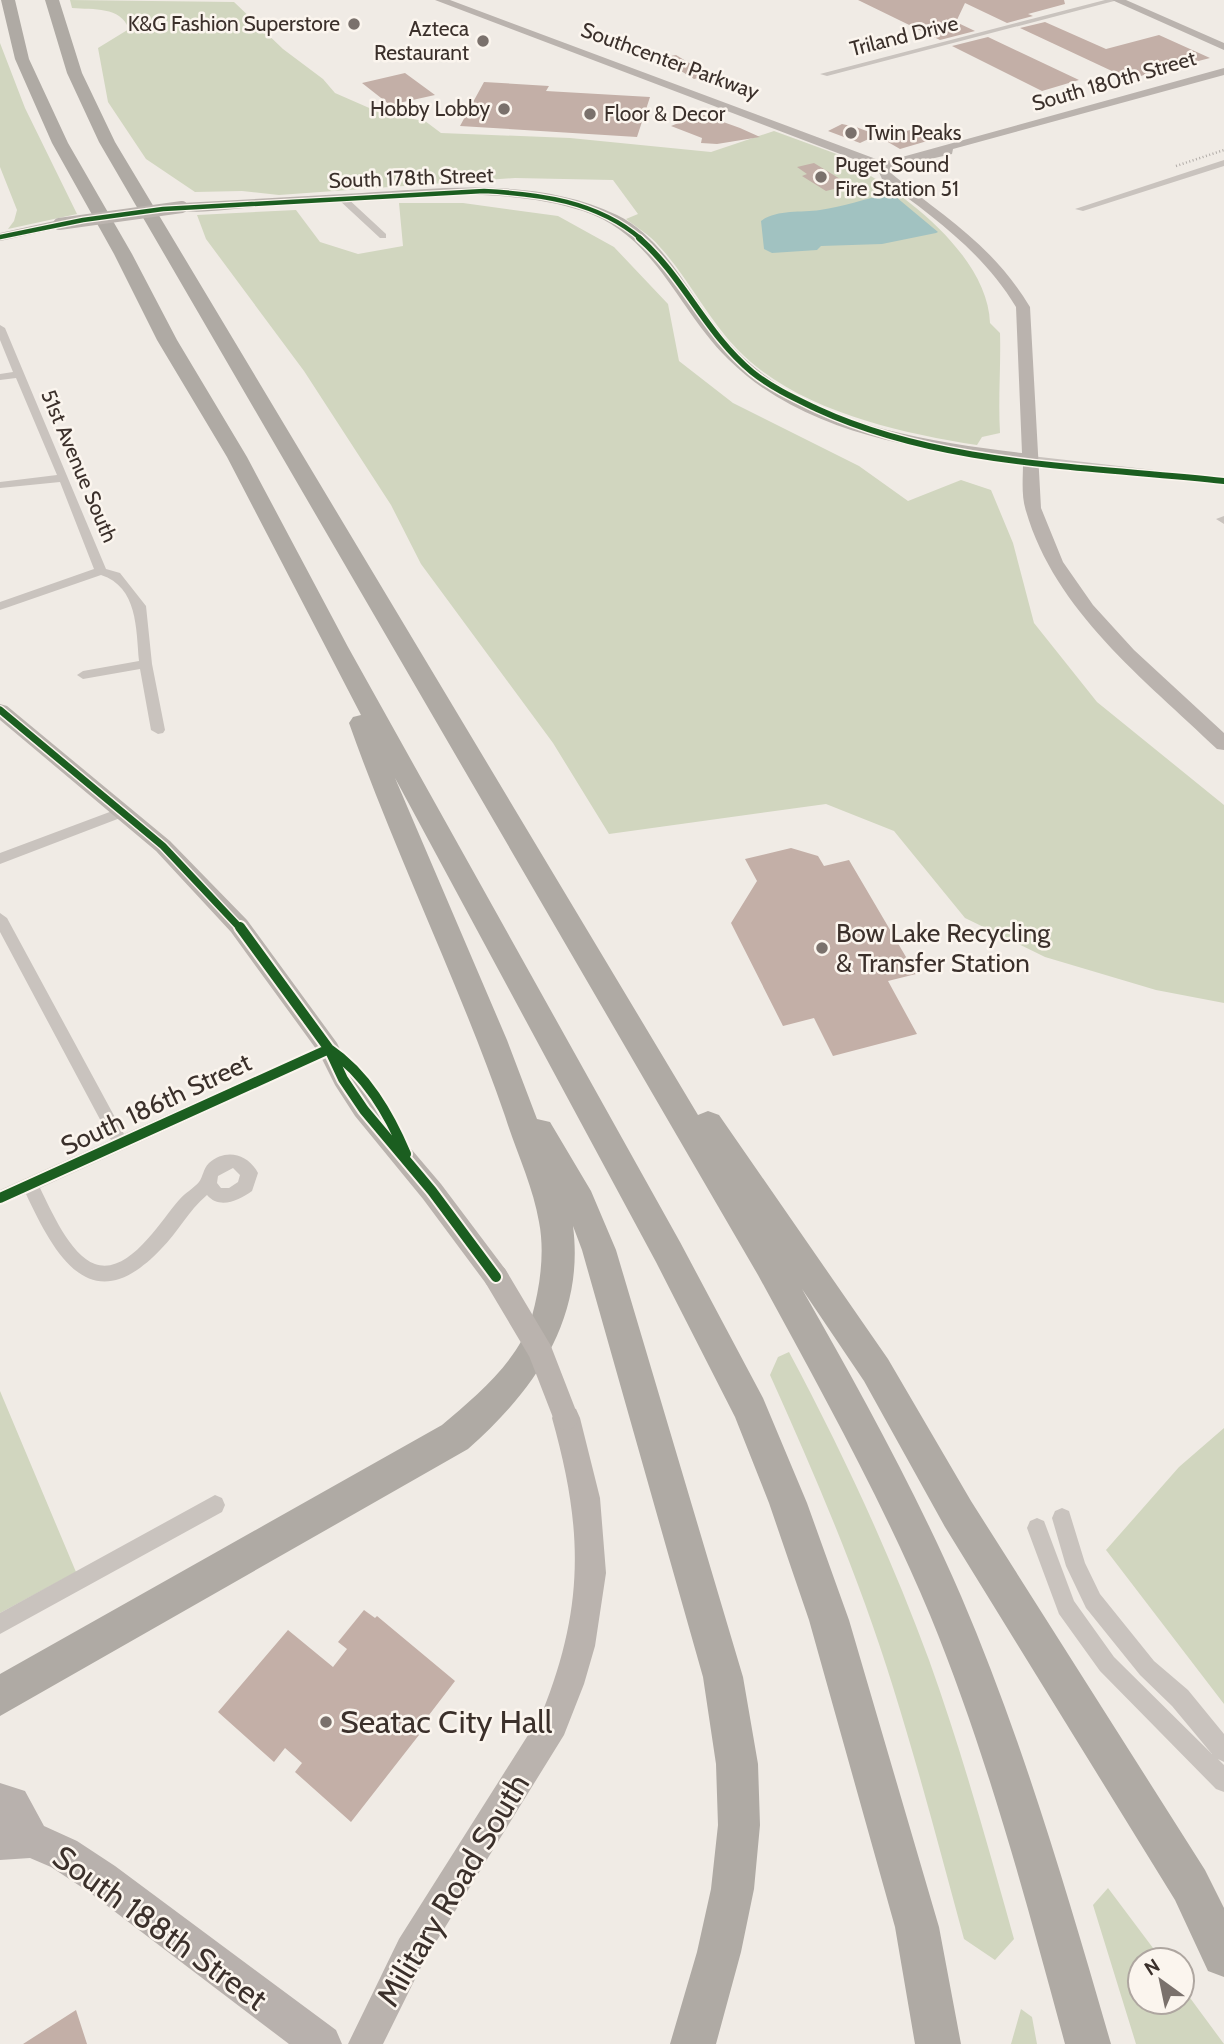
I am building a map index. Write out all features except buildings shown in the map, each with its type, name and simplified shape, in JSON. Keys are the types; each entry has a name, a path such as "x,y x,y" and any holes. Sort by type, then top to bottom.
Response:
{"highway":[{"path":"8,0 22,59 60,143 123,254 167,340 237,457 336,647 668,1252 750,1410 788,1503 829,1620 917,1927 938,2044"},
{"path":"52,0 58,29 83,96 113,154 594,964 831,1375 947,1609 1000,1748 1046,1892 1087,2044"},
{"path":"0,1696 443,1444 496,1402 520,1372 546,1326 557,1266 557,1225 509,1080 387,796 336,647"},
{"path":"594,964 758,1196 876,1370 958,1514 1190,1885 1224,1955"},
{"path":"509,1080 579,1201 599,1250 723,1677 731,1717 740,1796 735,1868 725,1930 693,2044"}],"main road":[{"name":"Southcenter Parkway","path":"440,0 883,166 887,176 986,255 1013,288 1023,307 1033,509 1054,562 1087,609 1128,654 1224,744"},
{"path":"1116,0 1224,47"},
{"name":"South 180th Street","path":"883,166 1000,131 1224,71"},
{"name":"South 178th Street","path":"0,237 59,224 182,207 498,190 572,203 605,215 631,230 652,249 721,342 747,369 782,392 827,414 887,435 949,449 1031,459"},
{"name":"Military Road South","path":"0,710 163,846 239,926 329,1049 334,1064 387,1139 411,1165 496,1277 540,1351 566,1418 586,1485 592,1576 585,1632 570,1689 554,1724 411,1951 365,2044"},
{"name":"South 188th Street","path":"0,1802 12,1804 15,1840 64,1854 102,1879 322,2044"}],"street":[{"name":"Triland Drive","path":"824,74 1116,0"},
{"path":"1080,209 1224,163"},
{"path":"1210,167 1224,177"},
{"path":"342,198 383,236"},
{"name":"51st Avenue South","path":"0,328 101,571 116,576 140,606 146,664 158,730"},
{"path":"0,377 19,374"},
{"path":"1031,459 1224,481"},
{"path":"0,485 63,478"},
{"path":"0,606 101,571"},
{"path":"83,675 146,664"},
{"path":"0,859 123,812"},
{"path":"0,918 120,1142"},
{"name":"South 186th Street","path":"0,1198 329,1049"},
{"path":"30,1184 62,1247 73,1261 84,1269 100,1274 115,1272 129,1265 152,1247 195,1193 208,1185"},
{"path":"0,1624 215,1505"},
{"path":"1062,1518 1076,1566 1101,1611 1147,1668 1180,1699 1224,1751"},
{"path":"1037,1528 1066,1607 1107,1664 1224,1781"}],"green space":[{"path":"70,0 234,2 283,49 323,79 335,93 383,114 425,121 441,133 570,138 711,152 774,131 853,160 855,167 898,194 942,231 976,275 986,299 990,323 1000,333 1000,433 982,437 977,445 914,433 849,415 788,388 761,370 737,349 669,258 651,238 626,219 638,214 613,180 515,178 279,195 242,191 195,192 146,159 108,102 98,48 129,29 125,22 113,13 72,8"},
{"path":"0,43 25,108 77,214 8,229 17,210 0,167"},
{"path":"399,203 463,203 558,216 614,247 668,304 679,361 733,403 859,466 908,501 961,480 991,490 1013,543 1034,623 1097,702 1224,805 1224,1003 1156,990 1045,957 965,918 894,831 826,804 609,834 553,743 421,564 391,505 304,371 206,239 197,215 296,210 320,242 358,254 403,246"},
{"path":"789,1352 882,1542 941,1695 1014,1939 995,1960 964,1939 912,1749 880,1647 836,1529 770,1375 778,1357"},
{"path":"0,1391 76,1572 0,1613"},
{"path":"1224,1428 1224,1704 1106,1550 1179,1467"},
{"path":"1108,1888 1152,1946 1126,1946 1126,2012 1093,1905"},
{"path":"1196,2006 1224,2044 1136,2044 1127,2016 1196,2016"},
{"path":"1021,2009 1032,2017 1037,2044 1011,2044"}],"water":[{"path":"890,194 938,232 882,244 821,246 817,250 772,253 764,249 761,221 767,217 829,209"}],"railway":[{"path":"1176,166 1224,150"}],"cycle path":[{"path":"0,237 83,220 163,209 458,191 536,195 586,207 610,217 631,231 654,252 724,345 752,372 786,394 836,417 888,436 971,453 1224,481"},
{"path":"0,710 163,846 239,926 329,1049 343,1079 364,1110 432,1191 496,1277"},
{"path":"329,1049 341,1057 364,1081 393,1126 406,1154"},
{"path":"0,1198 329,1049"}],"place":[{"name":"K&G Fashion Superstore","path":"354,24"},
{"name":"Azteca Restaurant","path":"483,41"},
{"name":"Hobby Lobby","path":"504,109"},
{"name":"Floor & Decor","path":"590,114"},
{"name":"Twin Peaks","path":"851,133"},
{"name":"Puget Sound Fire Station 51","path":"821,177"},
{"name":"Bow Lake Recycling & Transfer Station","path":"822,948"},
{"name":"Seatac City Hall","path":"326,1722"}]}
